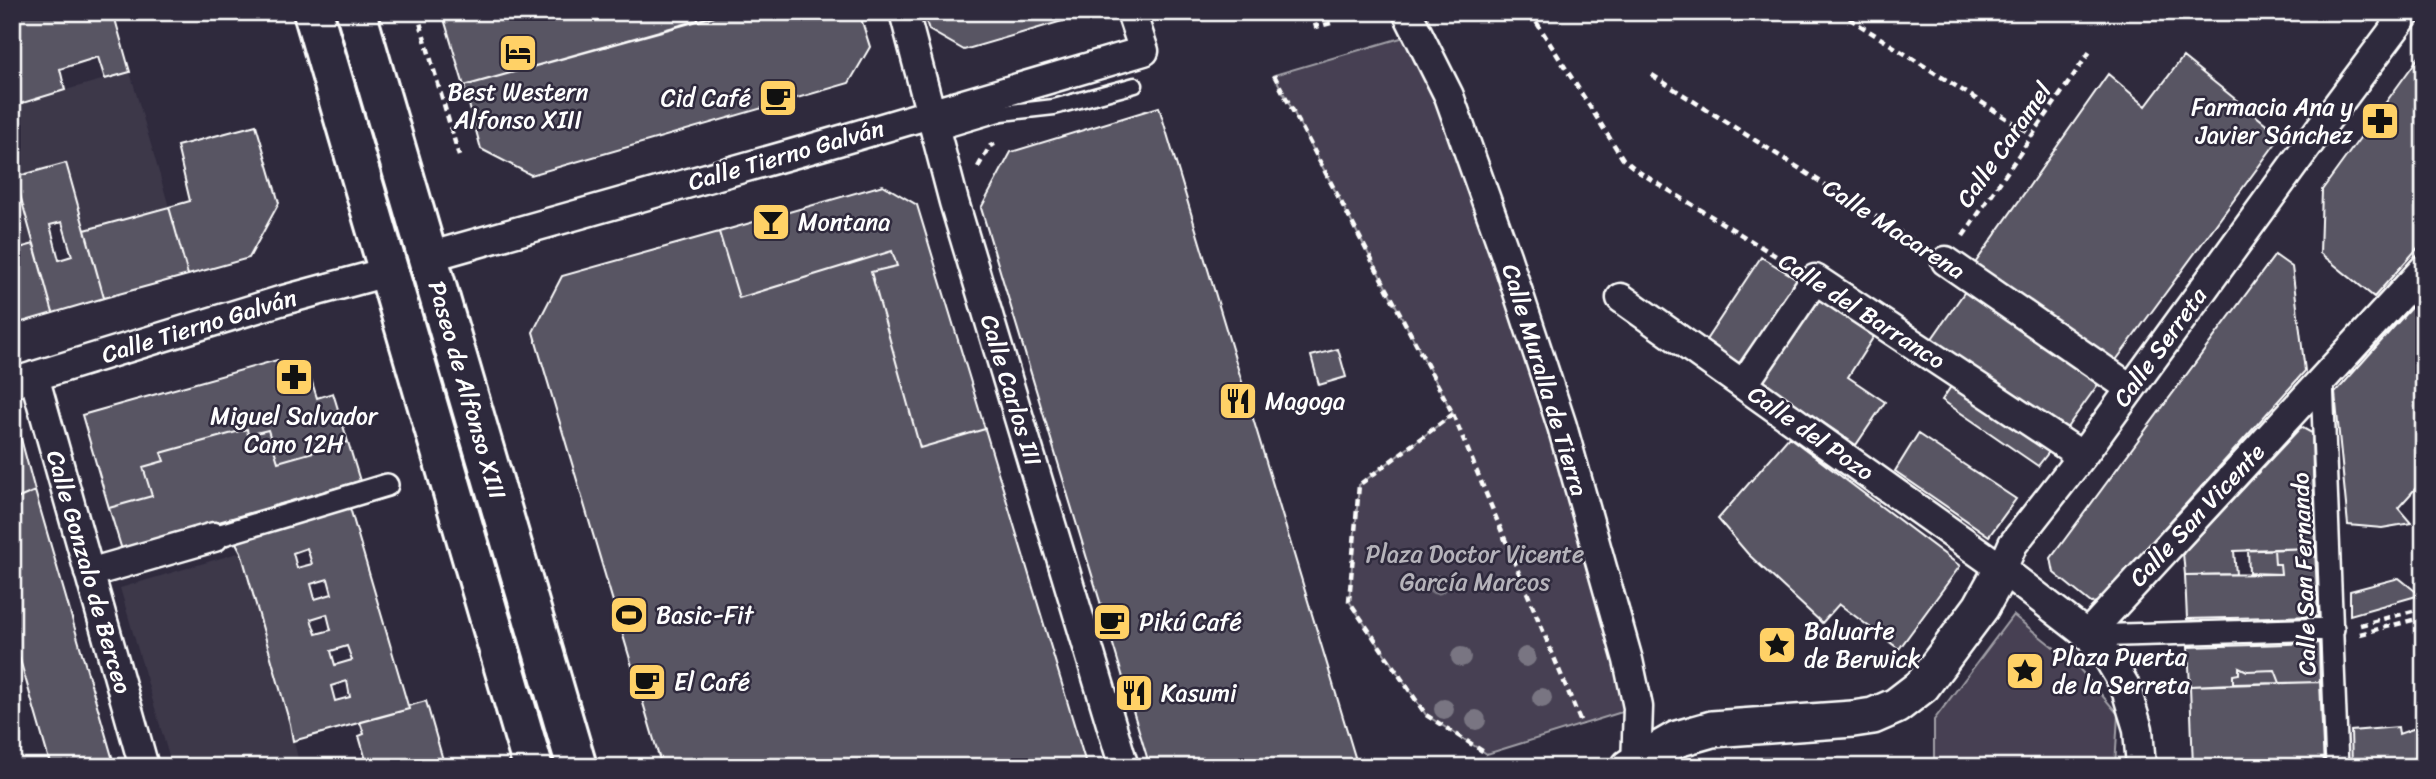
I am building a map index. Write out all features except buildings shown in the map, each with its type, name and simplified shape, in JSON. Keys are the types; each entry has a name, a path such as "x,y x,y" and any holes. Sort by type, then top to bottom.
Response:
{"main road":[{"name":"Paseo de Alfonso XIII","path":"313,12 533,767"},
{"name":"Paseo de Alfonso XIII","path":"356,12 577,767"}],"street":[{"name":"Calle Carlos III","path":"904,12 933,123 1124,767"},
{"name":"Calle Tierno Galván","path":"428,257 933,123 1144,51 1131,12"},
{"name":"Calle Muralla de Tierra","path":"1407,12 1448,96 1506,256 1562,426 1628,660 1638,707 1634,765"},
{"name":"Calle Serreta","path":"2002,569 2013,544 2082,456 2407,12"},
{"name":"Calle Macarena","path":"1946,261 2130,388"},
{"name":"Calle San Vicente","path":"2087,636 2424,269"},
{"name":"Calle Tierno Galván","path":"23,379 387,272"},
{"path":"1743,385 1815,279"},
{"name":"Calle del Barranco","path":"1815,279 2082,456"},
{"name":"Calle del Pozo","path":"1621,298 2002,569"},
{"name":"Calle Gonzalo de Berceo","path":"23,379 89,573 144,767"},
{"name":"Calle San Fernando","path":"2315,387 2343,631 2337,767"},
{"path":"89,573 387,485"},
{"path":"1634,765 1677,739 1713,729 1853,719 1873,716 1896,706 1922,686 1981,607 2002,569 2087,636 2107,656 2125,686 2138,729 2141,767"},
{"path":"2087,636 2343,631"}],"lane":[{"path":"933,123 1054,107 1135,85"}],"path":[{"path":"417,12 459,156"},
{"path":"1312,12 1316,27 1331,23 1328,12"},
{"path":"1341,12 1343,19 1363,12"},
{"name":"Calle del Barranco","path":"1530,12 1623,159 1639,172 1815,279"},
{"path":"1839,12 2032,135"},
{"name":"Calle Caramel","path":"1946,261 2091,50"},
{"path":"1274,75 1453,414 1582,725"},
{"name":"Calle Macarena","path":"1652,75 1946,261"},
{"path":"1453,414 1359,485 1349,601 1426,715 1487,754"},
{"path":"2343,631 2424,608"},
{"path":"2343,631 2424,617"}],"shaded area":[{"path":"130,72 169,207 85,230 66,163 15,177 34,244 12,250 12,105"},
{"path":"241,552 300,767 172,767 120,588"}],"green space":[{"name":"Plaza Doctor Vicente García Marcos","path":"1418,33 1449,96 1638,707 1487,754 1426,715 1349,601 1359,485 1453,414 1274,75"},
{"path":"2013,615 2077,666 2118,714 2115,767 1934,767 1934,720"}],"place":[{"name":"Best Western Alfonso XIII","path":"518,53"},
{"name":"Cid Café","path":"778,98"},
{"name":"Farmacia Ana y Javier Sánchez","path":"2380,121"},
{"name":"Montana","path":"771,222"},
{"name":"Miguel Salvador Cano 12H","path":"294,377"},
{"name":"Magoga","path":"1238,401"},
{"name":"Basic-Fit","path":"629,615"},
{"name":"Pikú Café","path":"1112,622"},
{"name":"Baluarte de Berwick","path":"1777,645"},
{"name":"Plaza Puerta de la Serreta","path":"2025,671"},
{"name":"El Café","path":"647,682"},
{"name":"Kasumi","path":"1134,693"}]}
